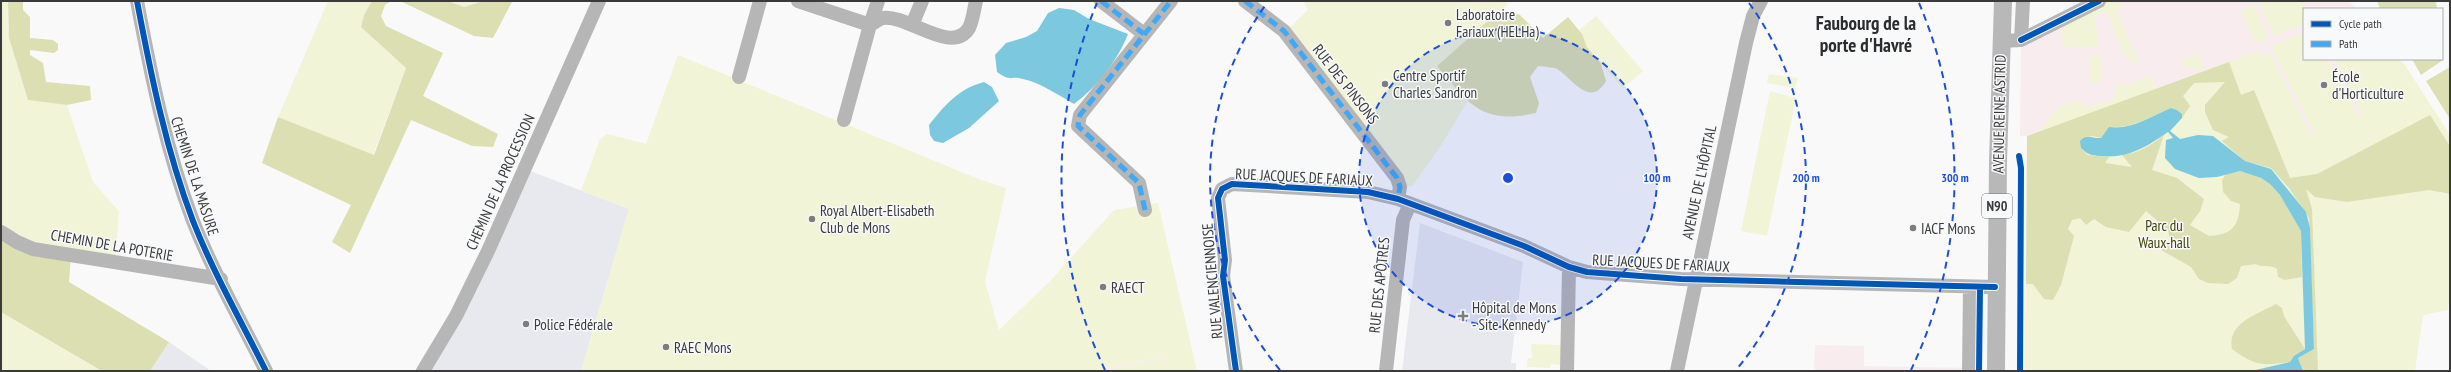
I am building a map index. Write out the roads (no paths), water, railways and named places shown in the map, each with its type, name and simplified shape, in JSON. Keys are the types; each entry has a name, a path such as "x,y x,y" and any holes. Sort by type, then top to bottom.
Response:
{"main road":[{"name":"AVENUE REINE ASTRID","path":"1996,371 1995,287 2000,41 2003,1"}],"street":[{"name":"CHEMIN DE LA MASURE","path":"137,1 153,82 168,142 193,220 266,371"},
{"name":"CHEMIN DE LA PROCESSION","path":"423,371 456,316 488,251 599,1"},
{"path":"739,77 760,1"},
{"path":"798,1 870,25 883,18 894,19 948,38 961,35 969,27 976,1"},
{"path":"844,120 878,1"},
{"path":"912,25 922,1"},
{"path":"1102,1 1144,34"},
{"path":"1145,210 1139,183 1078,126 1080,115 1171,1"},
{"name":"RUE DES PINSONS","path":"1245,1 1284,31 1397,178 1404,202"},
{"name":"AVENUE DE L'HÔPITAL","path":"1677,371 1746,43 1753,16 1761,1"},
{"name":"AVENUE REINE ASTRID","path":"2021,40 2023,1"},
{"path":"2000,41 2021,40 2098,1"},
{"name":"RUE JACQUES DE FARIAUX","path":"1222,189 1232,184 1368,192 1404,202 1524,246 1569,267 1587,272 1618,276 1995,287"},
{"name":"RUE VALENCIENNOISE","path":"1222,189 1218,198 1225,260 1223,276 1236,371"},
{"name":"RUE DES APÔTRES","path":"1386,371 1404,202"},
{"name":"CHEMIN DE LA POTERIE","path":"1,232 17,242 33,249 221,279"},
{"path":"1567,371 1569,267"},
{"path":"1969,371 1970,287"}],"water":[{"path":"1059,8 1074,10 1089,19 1128,34 1124,44 1106,73 1074,104 1036,83 1019,78 1009,78 997,72 995,55 1006,43 1026,37 1037,31 1048,13"},
{"path":"984,82 992,87 999,101 969,128 943,143 934,141 930,135 929,125 959,93"},
{"path":"2171,108 2182,114 2182,118 2170,131 2180,139 2198,135 2213,136 2245,161 2271,169 2306,212 2310,228 2314,349 2298,358 2303,371 2251,371 2290,362 2294,356 2305,349 2301,231 2280,195 2270,184 2261,178 2240,171 2217,177 2199,178 2175,169 2165,158 2166,140 2173,138 2168,132 2136,151 2119,156 2092,155 2081,148 2080,141 2085,137 2101,138 2109,127 2125,127 2133,125"}],"place":[{"name":"Laboratoire Fariaux (HELHa)","path":"1448,23"},
{"name":"Centre Sportif Charles Sandron","path":"1385,84"},
{"name":"École d'Horticulture","path":"2324,85"},
{"name":"Royal Albert-Elisabeth Club de Mons","path":"812,219"},
{"name":"IACF Mons","path":"1913,228"},
{"name":"RAECT","path":"1103,287"},
{"name":"Hôpital de Mons - Site Kennedy","path":"1463,316"},
{"name":"Police Fédérale","path":"526,324"},
{"name":"RAEC Mons","path":"666,347"}],"district":[{"name":"Faubourg de la porte d'Havré","path":"1866,34"}],"park label":[{"name":"Parc du Waux-hall","path":"2164,234"}]}
